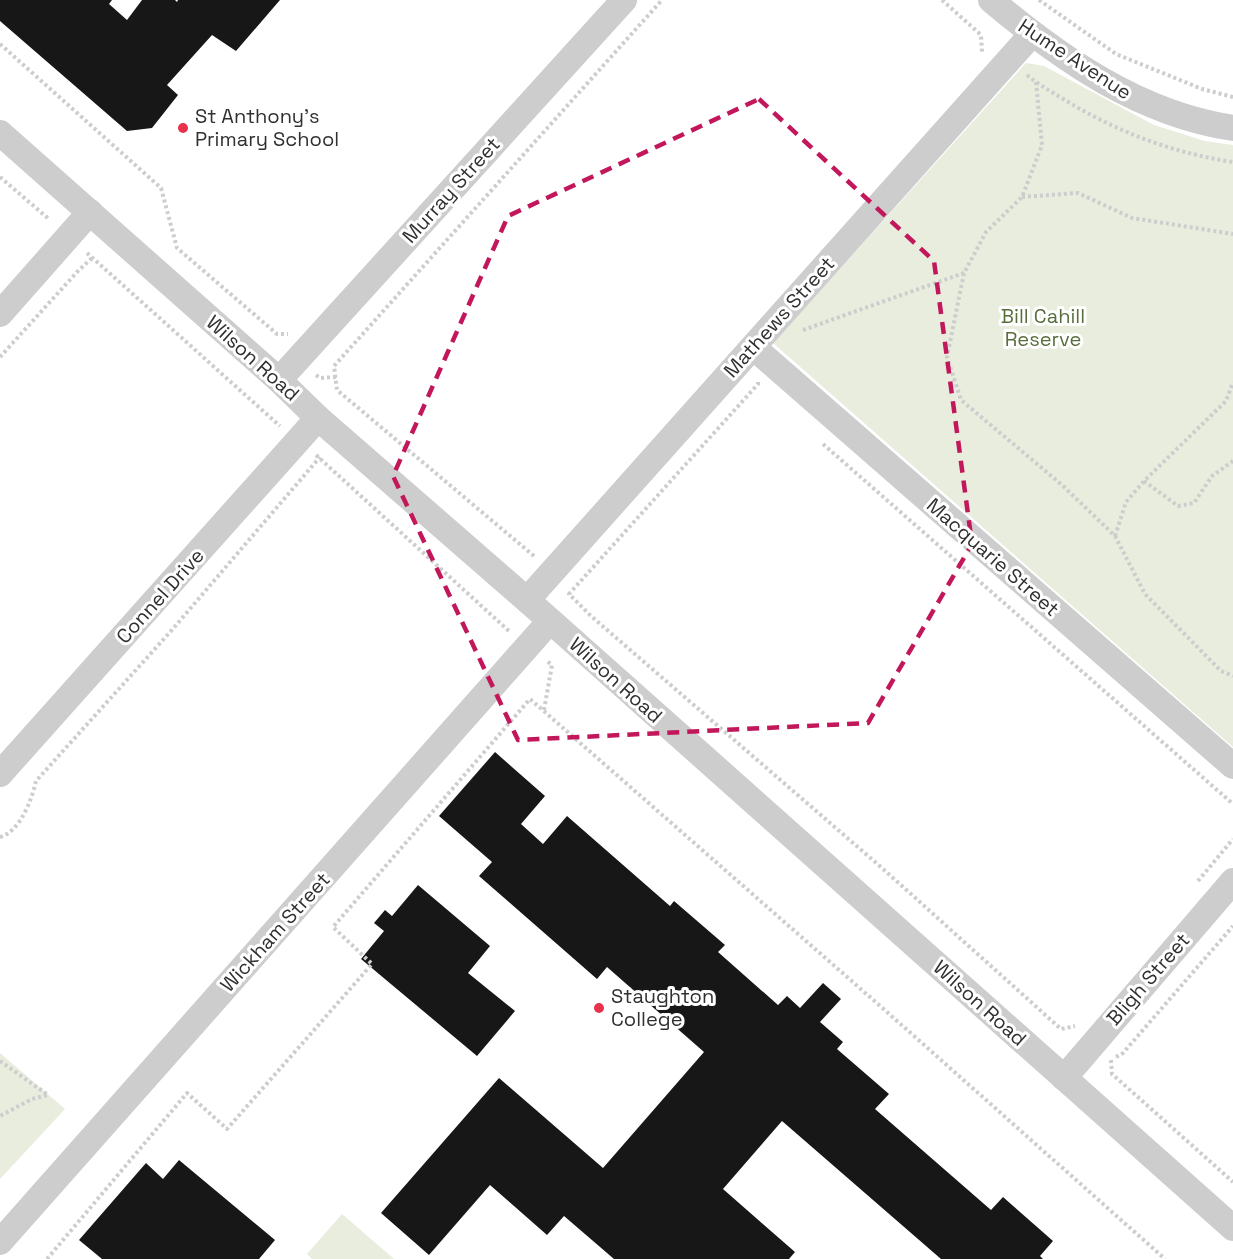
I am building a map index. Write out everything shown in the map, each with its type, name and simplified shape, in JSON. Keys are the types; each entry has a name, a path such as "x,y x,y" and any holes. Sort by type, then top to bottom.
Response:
{"street":[{"name":"Murray Street","path":"279,380 624,0"},
{"name":"Hume Avenue","path":"991,0 1032,34 1084,70 1134,98 1208,124 1233,128"},
{"name":"Mathews Street","path":"527,600 1032,34"},
{"name":"Wilson Road","path":"0,133 279,380 318,418 527,600 1233,1228"},
{"path":"0,314 90,212"},
{"name":"Macquarie Street","path":"753,347 1233,766"},
{"name":"Connel Drive","path":"0,774 318,418"},
{"name":"Wickham Street","path":"0,1242 550,621"},
{"name":"Bligh Street","path":"1064,1077 1233,881"}],"path":[{"path":"534,556 337,390 334,366 662,0"},
{"path":"1039,0 1116,54 1202,89 1233,97"},
{"path":"981,35 1036,82 1095,119 1143,139 1207,158 1233,162"},
{"path":"0,45 161,188 177,248 276,334 292,333"},
{"path":"1036,82 1042,145 1022,197 986,232 964,273 947,357 962,400 1062,485 1115,536 1145,594 1221,671 1233,676"},
{"path":"0,177 297,443 321,458 508,630"},
{"path":"1022,197 1078,192 1132,218 1233,234"},
{"path":"0,357 92,258"},
{"path":"797,332 964,273"},
{"path":"753,347 758,384 765,392"},
{"path":"1115,536 1126,502 1144,481 1226,401 1233,382"},
{"path":"758,384 569,594 591,616 882,868 1061,1029 1075,1026 1093,1043"},
{"path":"817,439 1233,804"},
{"path":"0,837 7,835 20,820 31,801 36,781 171,631 321,458"},
{"path":"1144,481 1178,506 1194,503 1212,476 1233,461"},
{"path":"47,1259 188,1093 227,1129 372,964 333,927 530,699 1165,1259"},
{"path":"1233,926 1123,1053 1111,1060 1112,1074 1233,1182"},
{"path":"0,1061 48,1095 32,1100 0,1116"}],"highlighted area":[{"path":"759,99 934,261 972,544 868,723 518,740 393,476 508,216"}],"green space":[{"name":"Bill Cahill Reserve","path":"1026,63 1044,66 1154,125 1205,141 1233,145 1233,747 773,343"},
{"path":"0,1053 65,1109 0,1179"},
{"path":"342,1214 394,1259 312,1259 307,1254"}],"building":[{"path":"0,0 112,0 109,4 127,20 142,0 175,0 177,2 178,0 280,0 236,51 212,35 167,85 178,95 152,128 127,131 0,21"},
{"path":"495,752 545,796 521,824 543,844 567,816 670,906 674,901 725,945 718,952 778,1005 787,996 800,1008 823,983 841,999 820,1022 843,1042 837,1049 889,1094 875,1109 991,1210 1003,1197 1053,1241 1040,1256 1043,1259 941,1259 782,1121 723,1189 795,1252 789,1259 614,1259 564,1216 547,1235 490,1185 429,1255 381,1213 499,1078 603,1168 704,1052 607,967 597,979 479,876 492,862 439,816"},
{"path":"418,885 490,946 468,973 515,1011 477,1056 361,959 384,931 374,923 385,910 392,916"},
{"path":"179,1160 275,1240 259,1259 102,1259 79,1240 146,1163 163,1179"}],"place":[{"name":"St Anthony's Primary School","path":"183,128"},
{"name":"Staughton College","path":"599,1008"}]}
